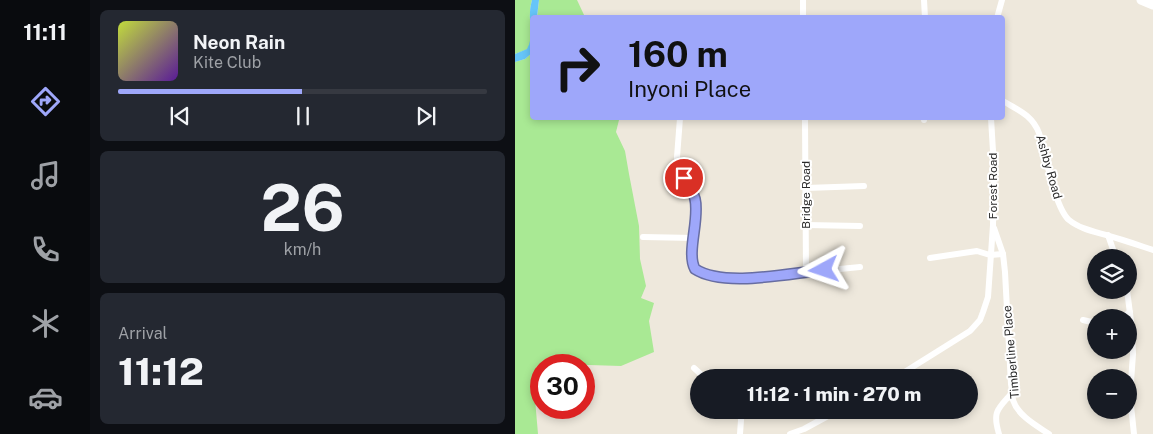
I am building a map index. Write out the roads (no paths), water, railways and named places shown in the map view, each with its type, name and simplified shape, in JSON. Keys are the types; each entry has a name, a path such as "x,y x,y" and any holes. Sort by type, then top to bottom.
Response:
{"street":[{"path":"803,0 803,15"},
{"path":"998,15 1003,0"},
{"path":"1141,0 1153,5"},
{"path":"924,2 925,15"},
{"name":"Ashby Road","path":"1005,102 1027,115 1036,125 1058,202 1069,220 1079,226 1153,250"},
{"path":"680,120 677,167 695,198 696,214 692,262 695,269 720,278 745,279 860,267"},
{"name":"Bridge Road","path":"805,120 806,272"},
{"name":"Forest Road","path":"909,369 969,331 980,320 988,297 993,225 994,168 991,120"},
{"path":"806,188 864,186"},
{"path":"806,225 860,226"},
{"name":"Timberline Place","path":"993,225 1003,254 1011,384 1014,401 1017,408 1031,422 1049,434"},
{"path":"1108,235 1113,249"},
{"path":"643,237 694,238"},
{"path":"930,258 977,251 990,255 1003,254"},
{"path":"1083,320 1087,321"},
{"path":"1132,359 1130,396 1134,434"},
{"path":"999,434 995,420 996,414 1012,393"},
{"path":"740,434 741,419"},
{"path":"790,434 822,419"}],"water":[{"path":"532,0 539,0 537,15 530,15"},
{"path":"530,40 530,55 525,59 515,62 515,54 527,49"}]}
